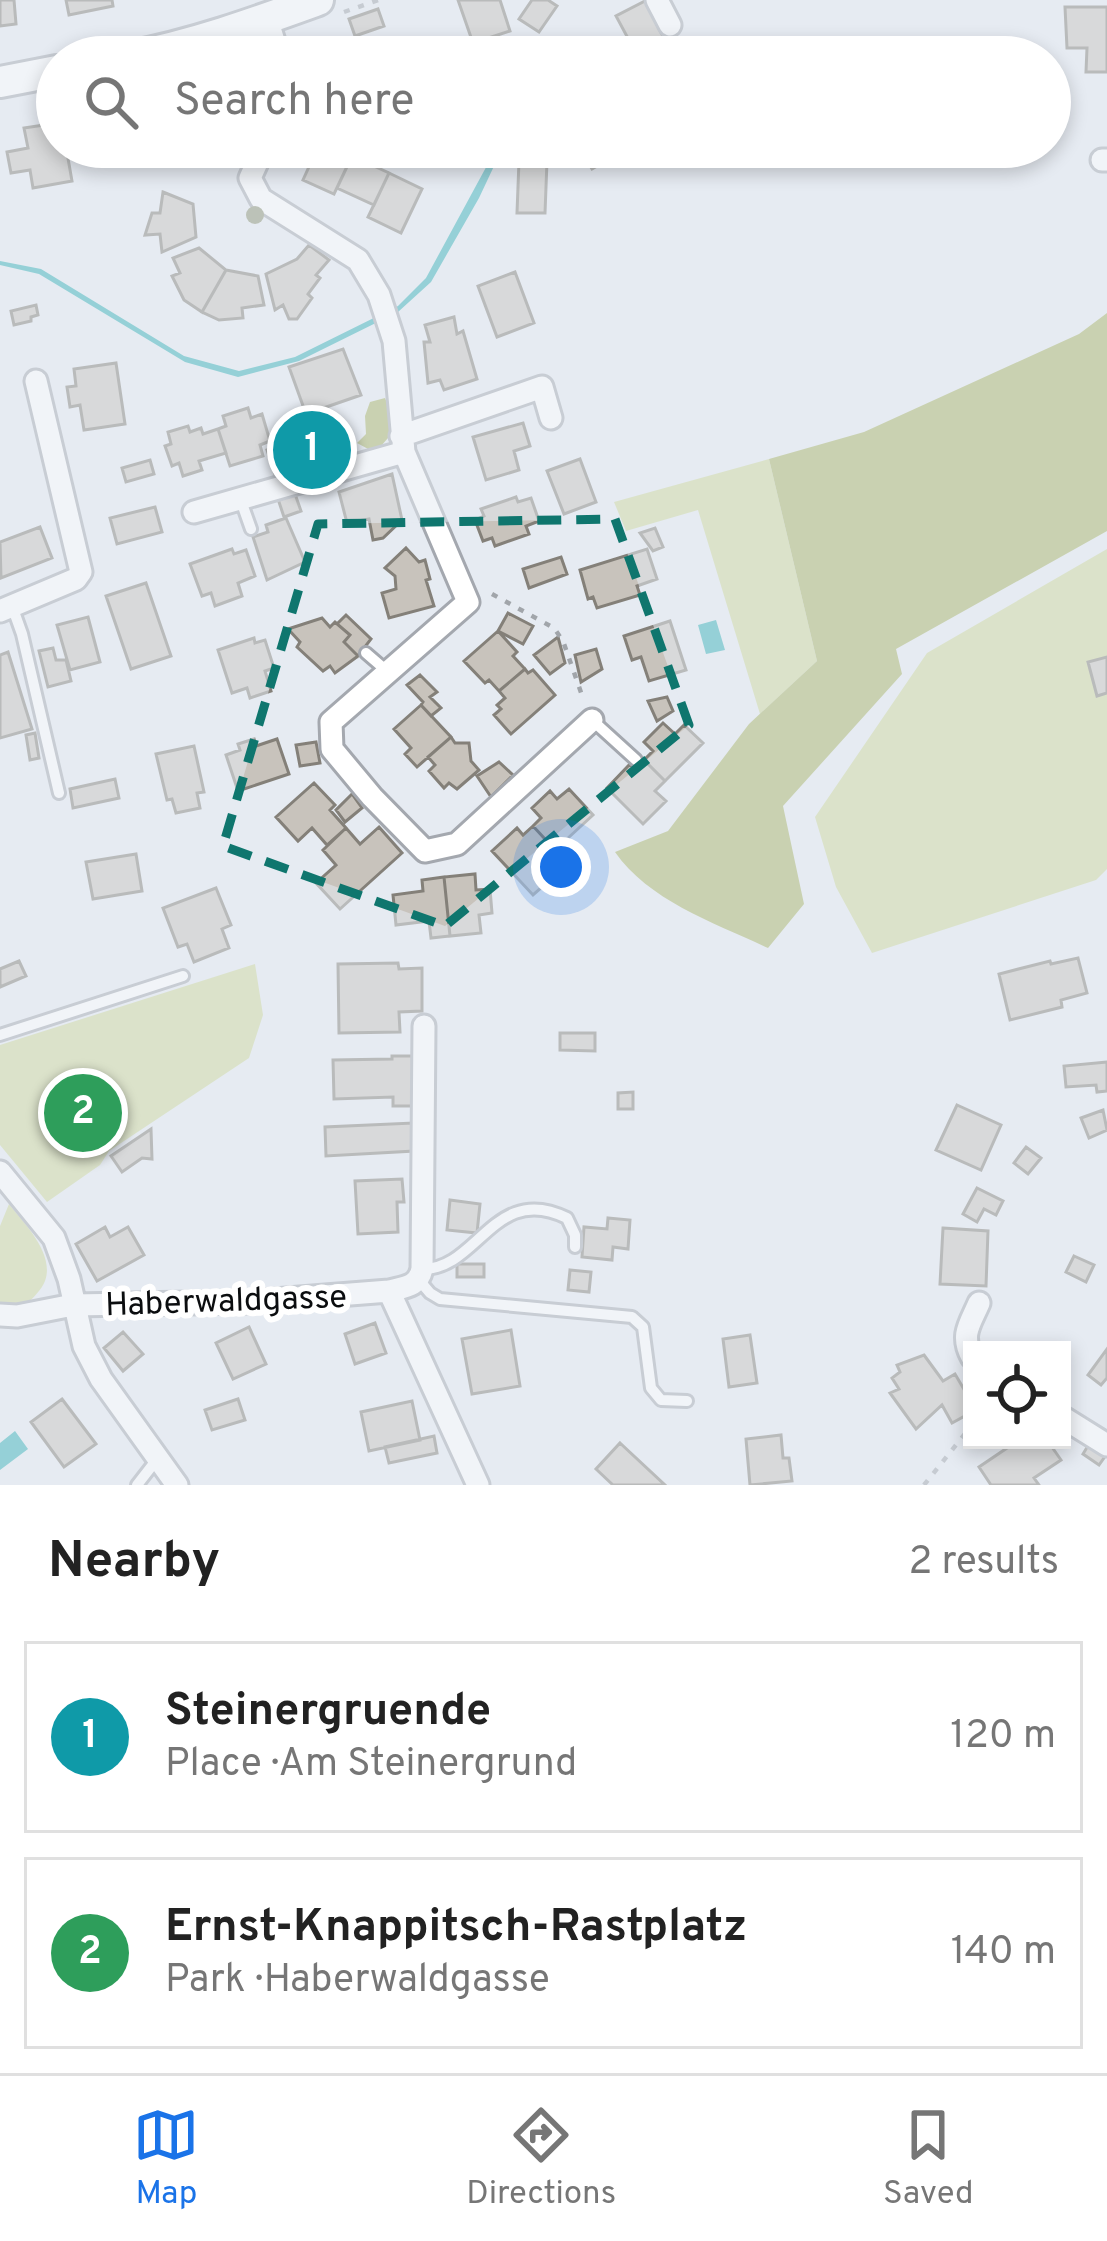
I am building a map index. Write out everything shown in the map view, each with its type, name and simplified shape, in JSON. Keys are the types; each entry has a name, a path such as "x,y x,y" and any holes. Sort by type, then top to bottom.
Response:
{"main road":[{"path":"210,36 318,0"},
{"path":"0,82 36,75"}],"street":[{"path":"657,0 670,26"},
{"path":"267,19 272,36"},
{"path":"255,168 250,178 261,200 358,260 379,295 394,340 402,444 468,602 331,722 332,749 425,851 457,844 592,720"},
{"path":"6,609 76,579 81,572 36,381"},
{"path":"194,512 402,444 542,387 551,418"},
{"path":"421,1275 424,1025"},
{"name":"Haberwaldgasse","path":"3,1181 53,1238 73,1305 247,1303 389,1291 415,1285 421,1275"},
{"name":"Haberwaldgasse","path":"389,1291 478,1485"},
{"path":"965,1341 979,1303"},
{"path":"0,1315 73,1305 84,1346 101,1379 177,1485"},
{"path":"1071,1422 1107,1444"}],"lane":[{"path":"240,498 251,529"},
{"path":"6,609 22,634 59,793"},
{"path":"366,653 388,672"},
{"path":"592,720 636,760"},
{"path":"0,1035 183,976"},
{"path":"575,1247 567,1218 544,1210 515,1212 446,1266 421,1275 430,1293 440,1299 632,1317 643,1327 651,1388 661,1400 687,1401"},
{"path":"137,1485 158,1458"}],"path":[{"path":"511,603 554,628 578,688"},
{"path":"925,1485 963,1436"}],"highlighted area":[{"path":"615,519 689,725 445,926 223,846 318,524"}],"green space":[{"path":"1107,313 1107,531 896,649 902,674 783,806 804,904 768,948 684,909 646,884 615,852 668,831 749,724 817,661 769,459 864,432 1079,334"},
{"path":"385,398 395,430 381,446 370,450 357,443 366,434 370,402"},
{"path":"769,459 817,661 760,714 698,510 626,531 614,502"},
{"path":"1107,549 1107,869 1096,880 872,953 836,887 815,817 927,653"},
{"path":"255,964 263,1015 249,1058 109,1151 100,1165 47,1202 0,1145 0,1045"},
{"path":"9,1204 36,1240 47,1271 42,1287 27,1304 0,1306 0,1226"}],"water":[{"path":"486,168 493,168 431,282 398,312 299,361 238,377 185,362 39,274 0,265 0,261 41,269 184,356 239,371 295,357 398,306 426,278"},
{"path":"716,620 725,650 706,654 698,625"},
{"path":"15,1431 28,1449 0,1470 0,1443"}],"building":[{"path":"0,0 14,0 16,24 0,26"},
{"path":"66,0 112,0 113,6 69,15"},
{"path":"458,0 500,0 510,31 471,36"},
{"path":"532,0 548,0 557,6 539,32 519,19"},
{"path":"645,1 663,36 627,36 616,16"},
{"path":"1065,7 1107,7 1107,72 1086,72 1087,48 1071,48 1071,36 1066,36"},
{"path":"378,9 384,26 355,36 349,19"},
{"path":"36,126 36,168 70,168 72,181 33,188 30,170 11,173 7,152 28,148 24,128"},
{"path":"308,168 346,168 334,194 303,180"},
{"path":"346,168 378,168 389,173 374,205 337,188"},
{"path":"519,168 547,168 545,213 517,213"},
{"path":"389,173 422,189 401,233 368,217"},
{"path":"163,192 193,204 196,237 162,252 160,234 145,235 152,213 160,213"},
{"path":"309,245 329,260 316,275 320,278 308,294 312,298 297,319 289,319 283,305 275,310 266,274 297,259"},
{"path":"199,248 226,270 202,312 184,300 172,276 180,273 173,258"},
{"path":"226,270 258,276 264,305 242,308 243,318 219,320 202,312"},
{"path":"515,272 534,323 497,337 478,286"},
{"path":"36,305 38,315 14,325 11,311"},
{"path":"454,317 477,379 444,390 440,380 428,383 424,342 430,342 425,325"},
{"path":"343,349 361,395 306,414 289,367"},
{"path":"116,363 125,424 84,430 80,405 70,407 67,387 76,386 74,369"},
{"path":"248,408 251,418 262,414 270,441 260,445 263,456 230,466 218,429 226,426 223,416"},
{"path":"523,423 530,446 514,451 519,470 486,480 473,437"},
{"path":"188,426 190,432 201,428 203,434 218,429 226,453 199,461 202,470 183,476 179,463 172,466 165,446 171,444 168,432"},
{"path":"317,437 322,461 306,464 301,439"},
{"path":"292,441 302,471 277,480 267,450"},
{"path":"580,459 596,502 564,514 547,471"},
{"path":"150,460 154,474 126,482 122,468"},
{"path":"392,474 402,520 383,538 373,540 369,519 347,523 339,492"},
{"path":"295,494 301,511 284,517 278,499"},
{"path":"516,497 518,502 531,498 539,521 526,526 529,534 495,546 492,538 483,541 475,520 484,516 481,509"},
{"path":"155,507 162,532 117,544 110,518"},
{"path":"286,518 305,562 267,580 253,537 268,532 266,525"},
{"path":"40,527 52,558 1,578 0,542"},
{"path":"655,528 663,547 653,551 640,533"},
{"path":"406,548 419,562 425,560 434,606 389,618 382,593 396,589 395,576 385,568"},
{"path":"232,549 234,554 246,550 255,576 238,583 242,596 215,606 211,593 202,596 190,564"},
{"path":"647,549 657,579 637,586 640,595 597,608 593,597 588,599 580,570"},
{"path":"561,557 567,574 529,588 523,569"},
{"path":"146,583 171,656 131,669 106,596"},
{"path":"508,613 533,626 523,644 498,631"},
{"path":"346,615 371,639 358,656 344,642 350,635 337,624"},
{"path":"88,617 100,662 70,670 57,625"},
{"path":"322,618 350,635 344,642 358,656 335,673 330,666 323,671 297,647 300,642 288,629"},
{"path":"670,621 686,670 649,681 641,657 632,660 624,636"},
{"path":"498,631 525,669 499,691 464,661"},
{"path":"558,637 565,663 550,674 534,655"},
{"path":"254,638 255,643 265,640 274,668 265,671 271,691 250,698 247,688 232,693 218,650"},
{"path":"53,648 56,660 66,660 71,681 48,687 39,651"},
{"path":"596,649 602,669 581,682 575,655"},
{"path":"8,652 32,729 0,738 0,655"},
{"path":"1107,657 1107,693 1097,696 1088,662"},
{"path":"525,669 533,670 555,695 511,734 494,715 505,698 499,691"},
{"path":"420,675 437,692 430,697 441,708 431,716 407,685"},
{"path":"667,697 673,711 657,721 648,701"},
{"path":"421,705 451,737 417,767 405,754 411,748 394,729"},
{"path":"663,723 675,734 684,725 703,743 665,781 644,760 653,751 644,742"},
{"path":"35,733 39,758 30,760 26,735"},
{"path":"451,737 455,743 469,743 471,761 479,770 457,789 449,783 444,788 429,771 435,765 428,757"},
{"path":"254,739 256,746 277,739 289,774 238,791 226,755"},
{"path":"316,742 320,763 300,766 296,745"},
{"path":"194,746 204,792 197,793 200,808 176,813 172,799 167,800 156,754"},
{"path":"644,760 665,781 655,791 666,801 643,824 607,788 630,764 635,769"},
{"path":"499,762 513,775 491,797 477,776"},
{"path":"115,779 119,798 73,808 70,789"},
{"path":"314,783 335,805 330,810 346,828 327,845 312,828 298,841 276,817"},
{"path":"569,789 593,815 555,850 533,826 541,818 532,808 550,791 557,799"},
{"path":"352,794 362,808 345,822 336,810"},
{"path":"533,826 555,850 546,859 558,873 533,895 492,851 517,828 523,835"},
{"path":"379,827 402,853 340,909 316,883 336,865 323,850 346,828 360,844"},
{"path":"136,854 142,891 93,899 86,862"},
{"path":"475,874 476,890 490,889 492,913 479,915 481,933 450,936 444,877"},
{"path":"444,877 450,936 431,938 429,921 396,925 393,895 423,891 422,880"},
{"path":"216,888 231,925 222,929 229,948 194,962 187,944 178,947 163,908"},
{"path":"1078,958 1087,993 1061,1000 1062,1007 1010,1020 999,974"},
{"path":"19,961 26,976 0,987 0,969"},
{"path":"398,963 399,969 422,968 422,1011 399,1012 400,1032 339,1033 338,964"},
{"path":"560,1033 595,1033 595,1051 560,1050"},
{"path":"416,1056 417,1106 393,1106 393,1097 334,1099 333,1060"},
{"path":"1107,1062 1107,1091 1097,1092 1096,1085 1066,1087 1064,1066"},
{"path":"633,1092 633,1109 618,1109 618,1093"},
{"path":"957,1105 1001,1125 981,1170 936,1150"},
{"path":"1103,1110 1107,1130 1089,1138 1081,1118"},
{"path":"413,1123 414,1151 326,1156 325,1127"},
{"path":"151,1129 152,1159 142,1158 122,1172 111,1156"},
{"path":"1026,1147 1041,1158 1028,1174 1014,1163"},
{"path":"402,1179 404,1202 397,1202 398,1232 358,1234 355,1181"},
{"path":"977,1188 1003,1201 996,1215 984,1209 977,1222 963,1214"},
{"path":"450,1200 480,1204 477,1233 447,1230"},
{"path":"608,1218 630,1220 628,1249 613,1247 612,1260 582,1257 584,1227 607,1229"},
{"path":"105,1227 110,1237 128,1227 144,1255 97,1281 76,1244"},
{"path":"943,1228 988,1231 986,1286 940,1284"},
{"path":"1074,1256 1094,1265 1086,1282 1066,1272"},
{"path":"457,1264 484,1264 484,1277 457,1277"},
{"path":"570,1270 591,1272 589,1292 568,1290"},
{"path":"375,1323 386,1353 355,1364 345,1334"},
{"path":"249,1327 266,1364 233,1379 216,1343"},
{"path":"511,1330 520,1386 472,1394 462,1339"},
{"path":"123,1332 143,1354 123,1371 104,1348"},
{"path":"750,1335 757,1383 729,1387 723,1339"},
{"path":"1107,1349 1107,1378 1101,1385 1088,1375"},
{"path":"924,1355 943,1381 955,1374 963,1388 963,1417 952,1423 942,1405 916,1429 890,1393 899,1389 892,1378 900,1372 897,1365"},
{"path":"62,1399 96,1444 64,1467 31,1422"},
{"path":"238,1399 245,1420 212,1430 205,1410"},
{"path":"412,1401 420,1440 369,1451 361,1412"},
{"path":"781,1435 792,1481 750,1485 746,1439"},
{"path":"434,1436 437,1453 389,1463 385,1447"},
{"path":"620,1443 665,1485 613,1485 596,1469"},
{"path":"1089,1444 1106,1455 1099,1465 1083,1454"},
{"path":"1006,1449 1053,1449 1061,1460 1034,1478 1039,1485 991,1485 979,1467"}],"place":[{"name":"Steinergruende","path":"312,450"},
{"name":"Ernst-Knappitsch-Rastplatz","path":"83,1113"}]}
